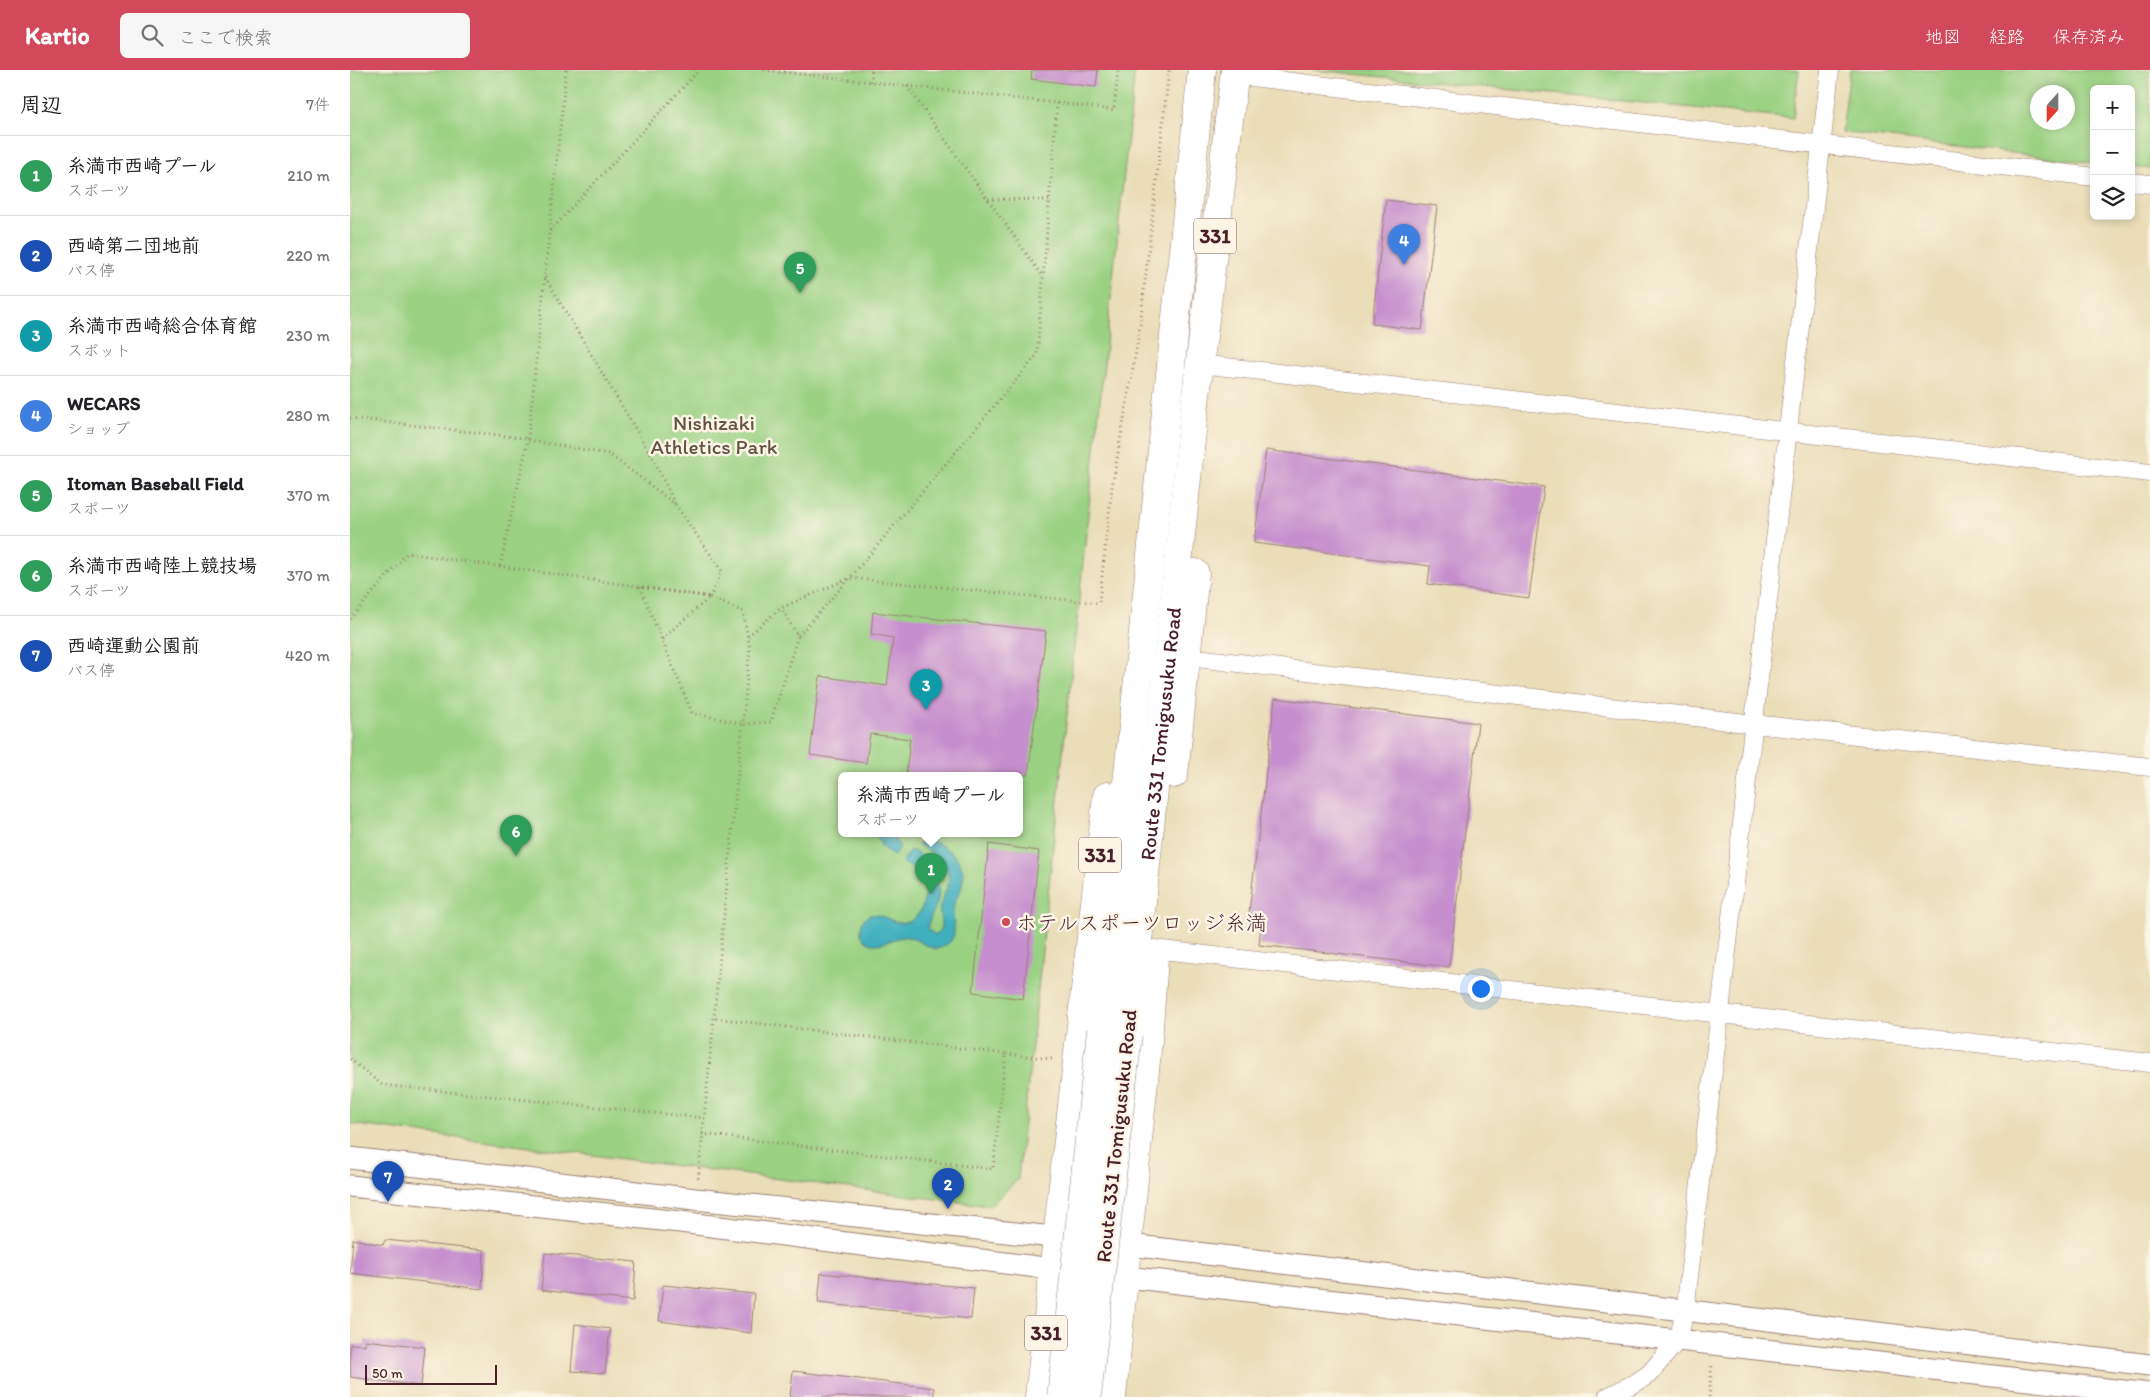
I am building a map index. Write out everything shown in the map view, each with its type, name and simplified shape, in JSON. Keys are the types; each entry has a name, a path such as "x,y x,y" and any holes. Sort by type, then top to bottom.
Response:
{"highway":[{"name":"Route 331 Tomigusuku Road","path":"1087,1397 1159,476 1202,70"},
{"name":"Route 331 Tomigusuku Road","path":"1061,1397 1115,1032 1185,500 1234,73"},
{"name":"331","path":"1039,1397 1138,521 1159,476"},
{"name":"331","path":"1112,1397 1148,1041 1154,949 1188,657 1196,571 1185,500"}],"street":[{"path":"1607,1397 1649,1374 1678,1340 1685,1311 1830,70"},
{"path":"1234,73 1821,146 2090,177"},
{"path":"2135,182 2150,184"},
{"path":"1200,364 2150,473"},
{"path":"1188,657 1754,724 2150,768"},
{"path":"1154,949 2150,1063"},
{"path":"350,1158 695,1199 1127,1244 1685,1311 2150,1364"},
{"path":"350,1186 689,1223 1054,1269 2150,1394"}],"path":[{"path":"500,566 528,440 566,70"},
{"path":"549,231 699,70"},
{"path":"764,70 1114,110 1118,70"},
{"path":"871,82 872,70"},
{"path":"748,636 781,608 850,578 1099,604 1112,487 1139,334 1169,70"},
{"path":"907,86 1043,277"},
{"path":"710,597 640,587 692,713 744,724 771,722 798,636 850,578 1037,355 1057,103"},
{"path":"988,199 1049,200"},
{"path":"545,276 654,460 675,504 722,571 710,597 662,639"},
{"path":"350,418 524,438 609,454 675,504"},
{"path":"350,619 407,552 710,597 742,612 750,648 744,724 695,1199"},
{"path":"781,608 798,636"},
{"path":"714,1018 1052,1058"},
{"path":"702,1134 993,1169 1006,1054"},
{"path":"350,1059 382,1086 704,1118"},
{"path":"1709,1397 1713,1358"}],"green space":[{"name":"Nishizaki Athletics Park","path":"350,70 1135,70 1018,1179 990,1206 350,1124"},
{"path":"1313,70 1799,70 1793,118"},
{"path":"1850,70 2150,70 2150,169 2135,167 2135,85 2090,85 2090,163 1842,132"}],"water":[{"path":"878,837 895,837 895,841 900,846 894,856 882,847"},
{"path":"930,840 944,847 956,857 962,870 962,886 954,904 954,931 951,941 937,949 908,937 876,944 865,940 861,934 861,928 863,920 867,916 879,915 902,923 913,919 921,909 925,889 921,876 915,870 902,863 910,850 923,857 936,876 939,891 938,899 928,929 935,935 940,930 940,907 949,875 934,855 918,844"}],"building":[{"path":"1032,70 1098,70 1096,87 1031,79"},
{"path":"1386,200 1437,206 1422,330 1372,324"},
{"path":"1266,450 1544,487 1529,598 1428,584 1430,566 1254,543"},
{"path":"873,612 1046,631 1028,775 1023,775 1023,772 906,772 910,739 870,734 866,763 810,755 820,676 887,686 893,638 871,634"},
{"path":"1275,698 1478,723 1449,967 1259,945 1262,915 1249,913"},
{"name":"ホテルスポーツロッジ糸満","path":"989,844 1039,851 1023,999 973,992"},
{"path":"353,1239 383,1245 385,1240 484,1250 482,1289 350,1273"},
{"path":"545,1253 636,1262 633,1301 541,1290"},
{"path":"821,1273 974,1288 971,1319 818,1303"},
{"path":"663,1285 754,1294 751,1333 659,1321"},
{"path":"575,1324 610,1329 605,1373 571,1371"},
{"path":"365,1340 425,1347 421,1386 350,1377 350,1344 365,1345"},
{"path":"793,1371 934,1388 934,1397 790,1397"}],"place":[{"name":"WECARS","path":"1404,265"},
{"name":"Itoman Baseball Field","path":"800,293"},
{"name":"糸満市西崎総合体育館","path":"926,710"},
{"name":"糸満市西崎陸上競技場","path":"516,856"},
{"name":"糸満市西崎プール","path":"931,894"},
{"name":"ホテルスポーツロッジ糸満","path":"1006,922"},
{"name":"西崎運動公園前","path":"388,1202"},
{"name":"西崎第二団地前","path":"948,1209"}]}
